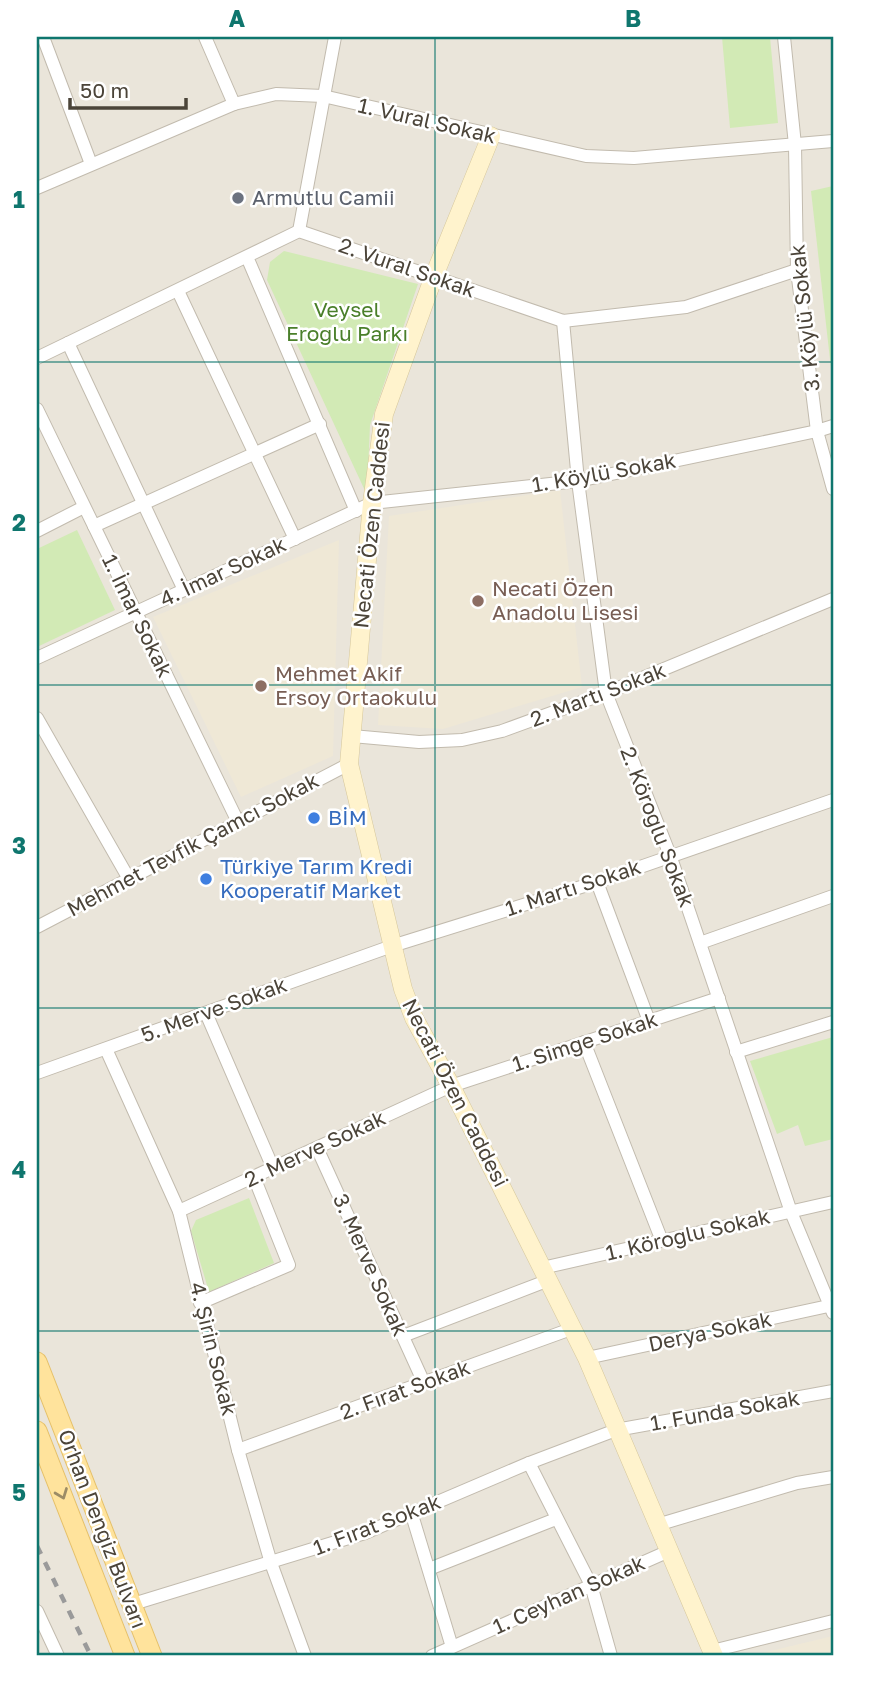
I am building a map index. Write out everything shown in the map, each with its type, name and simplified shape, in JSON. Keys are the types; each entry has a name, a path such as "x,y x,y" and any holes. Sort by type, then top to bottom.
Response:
{"main road":[{"name":"Orhan Dengiz Bulvarı","path":"37,1362 152,1656"},
{"name":"Orhan Dengiz Bulvarı","path":"37,1431 125,1656"}],"street":[{"path":"43,37 91,164"},
{"path":"205,37 234,104"},
{"path":"37,358 299,231 335,37"},
{"name":"3. Köylü Sokak","path":"784,37 795,145 797,270 817,431 833,489"},
{"name":"1. Vural Sokak","path":"37,188 234,104 276,94 323,96 586,156 634,158 833,141"},
{"name":"Necati Özen Caddesi","path":"491,136 384,414 364,507 349,764 403,989 414,1018 451,1086 587,1358 713,1653"},
{"name":"2. Vural Sokak","path":"299,231 563,321 686,307 797,270"},
{"path":"247,257 320,424 364,507"},
{"path":"178,291 295,539"},
{"name":"2. Köroğlu Sokak","path":"563,321 578,481 606,693 670,855 791,1212 832,1308"},
{"path":"68,343 184,590"},
{"name":"1. İmar Sokak","path":"37,410 238,822"},
{"path":"94,526 320,424"},
{"name":"1. Köylü Sokak","path":"364,507 578,481 817,431 833,425"},
{"path":"37,531 84,506"},
{"name":"4. İmar Sokak","path":"37,657 364,507"},
{"name":"2. Martı Sokak","path":"352,736 419,743 462,740 502,732 606,693 833,599"},
{"path":"37,718 129,879"},
{"name":"Mehmet Tevfik Çamcı Sokak","path":"37,927 349,764"},
{"name":"1. Martı Sokak","path":"392,946 597,882 833,800"},
{"path":"597,882 649,1021"},
{"path":"701,943 833,896"},
{"name":"5. Merve Sokak","path":"37,1073 392,946"},
{"name":"1. Simge Sokak","path":"451,1086 719,998"},
{"path":"206,1013 274,1168"},
{"path":"736,1052 833,1022"},
{"path":"584,1042 662,1241"},
{"name":"4. Şirin Sokak","path":"106,1049 179,1211 238,1450 271,1563 305,1656"},
{"name":"2. Merve Sokak","path":"179,1211 451,1086"},
{"name":"3. Merve Sokak","path":"317,1148 424,1383"},
{"path":"200,1303 289,1265 254,1177"},
{"name":"1. Köroğlu Sokak","path":"402,1336 545,1274 662,1241 833,1202"},
{"name":"Derya Sokak","path":"587,1358 832,1308"},
{"name":"2. Fırat Sokak","path":"238,1450 572,1329"},
{"name":"1. Funda Sokak","path":"617,1430 833,1391"},
{"name":"1. Fırat Sokak","path":"132,1604 365,1533 530,1463 617,1430"},
{"path":"530,1463 591,1585 611,1656"},
{"path":"657,1525 797,1483 833,1477"},
{"path":"412,1515 452,1647"},
{"path":"429,1569 556,1519"},
{"name":"1. Ceyhan Sokak","path":"432,1656 669,1551"},
{"path":"37,1611 58,1656"},
{"path":"713,1653 833,1622"}],"shaded area":[{"path":"37,37 833,37 833,1656 37,1656"},
{"name":"Necati Özen Anadolu Lisesi","path":"560,490 582,687 443,729 378,725 389,516"},
{"name":"Mehmet Akif Ersoy Ortaokulu","path":"339,540 333,756 241,797 153,617"},
{"path":"833,1636 833,1656 758,1656 758,1654"}],"green space":[{"path":"722,37 770,37 778,123 730,128"},
{"path":"833,186 833,386 811,191"},
{"name":"Veysel Eroğlu Parkı","path":"284,251 418,284 370,425 367,495 267,280 270,262"},
{"path":"77,530 115,610 37,647 37,549"},
{"path":"833,1037 833,1139 805,1146 798,1125 777,1134 750,1061"},
{"path":"249,1198 274,1263 209,1292 191,1231 196,1220"}],"railway":[{"path":"37,1546 91,1656"}],"place":[{"name":"Armutlu Camii","path":"238,198"},
{"name":"Necati Özen Anadolu Lisesi","path":"478,601"},
{"name":"Mehmet Akif Ersoy Ortaokulu","path":"261,686"},
{"name":"BİM","path":"314,818"},
{"name":"Türkiye Tarım Kredi Kooperatif Market","path":"206,879"}]}
